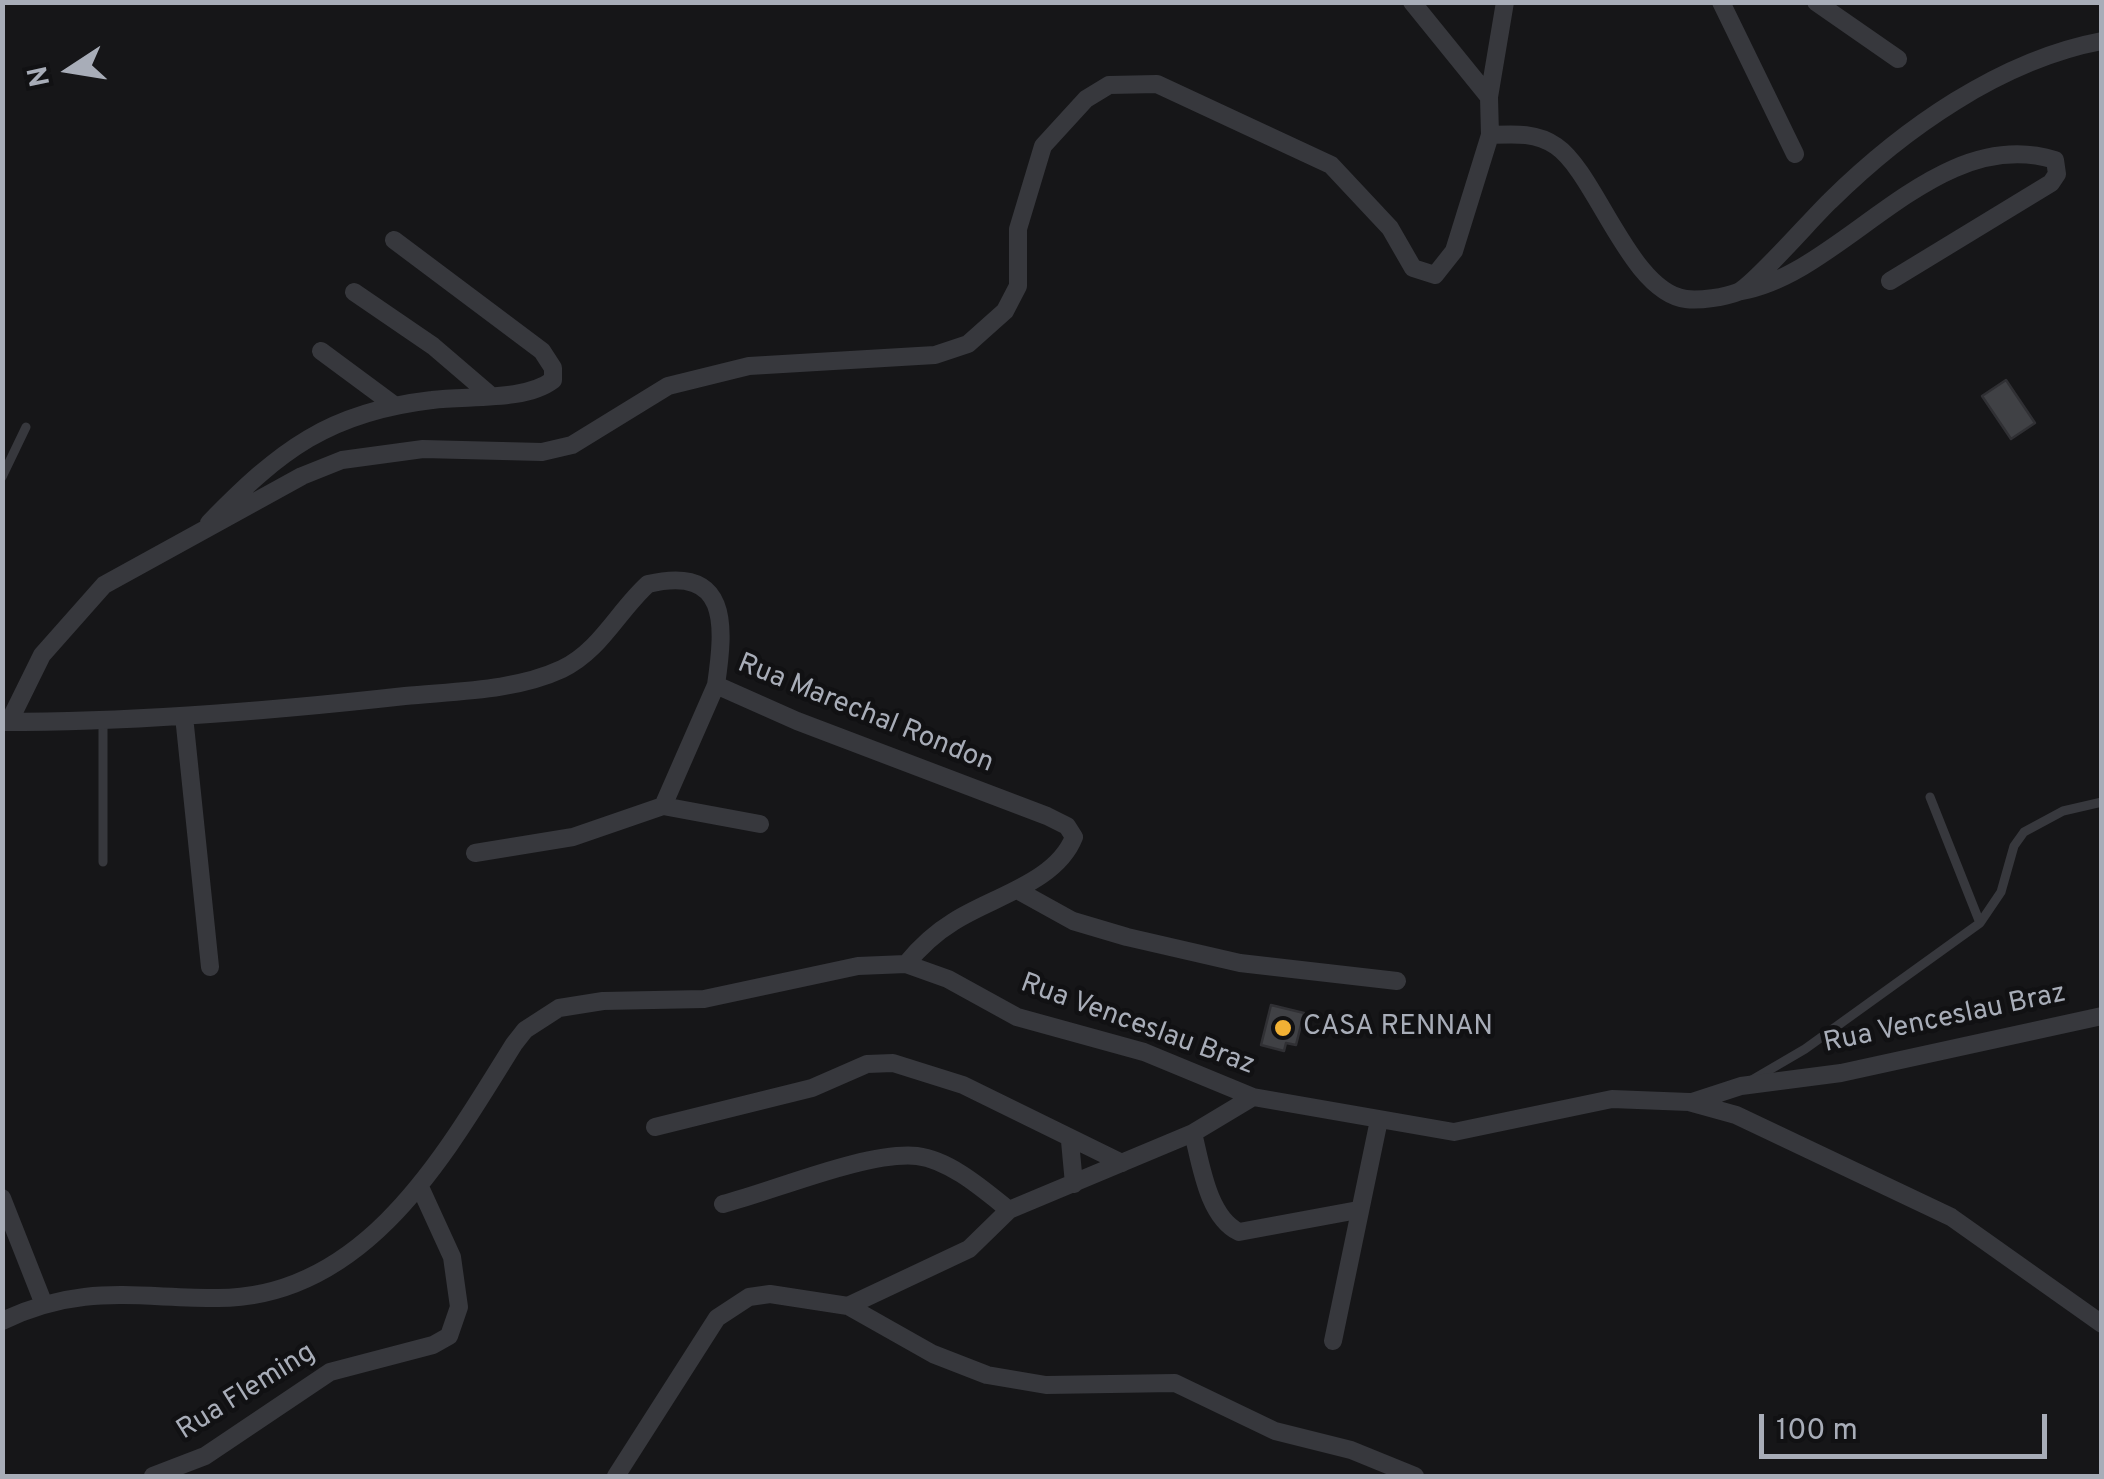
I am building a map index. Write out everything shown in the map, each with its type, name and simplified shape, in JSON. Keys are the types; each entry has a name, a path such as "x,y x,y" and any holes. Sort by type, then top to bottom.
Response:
{"street":[{"path":"1412,2 1489,96"},
{"path":"6,722 42,656 104,585 342,460 423,450 542,452 588,437 668,386 749,366 935,355 968,344 1005,311 1018,286 1018,230 1043,146 1086,99 1109,85 1157,84 1331,165 1373,206 1413,268 1425,276 1445,267 1454,251 1490,135 1489,96 1505,2"},
{"path":"1721,2 1795,154"},
{"path":"1816,2 1898,59"},
{"path":"1740,292 1842,190 1912,131 2034,62 2102,41"},
{"path":"1490,135 1538,137 1556,146 1572,161 1600,213 1635,259 1667,293 1686,299 1740,292 1774,282 1902,196 1947,173 2008,157 2034,155 2055,160 2057,174 2050,183 1890,280"},
{"path":"198,534 287,452 330,423 394,406 549,384 554,368 523,336 394,240"},
{"path":"354,292 433,346 489,394"},
{"path":"321,351 394,406"},
{"name":"Rua Marechal Rondon","path":"6,722 184,716 382,699 535,678 564,668 587,651 648,584 691,580 710,591 718,609 722,633 716,685 1067,826 1074,837 1069,849 1016,890 956,920 906,964"},
{"path":"663,806 716,685"},
{"path":"184,716 210,967"},
{"path":"475,853 573,836 663,806 760,824"},
{"path":"1016,890 1073,921 1127,937 1240,963 1397,982"},
{"name":"Rua Venceslau Braz","path":"2,1321 43,1302 89,1295 222,1298 284,1289 363,1241 420,1187 514,1044 525,1030 559,1008 604,1001 704,1000 858,966 906,964 948,979 1031,1022 1144,1052 1253,1097 1454,1132 1612,1099 1689,1102 1736,1115 1951,1217 2102,1324"},
{"name":"Rua Venceslau Braz","path":"1689,1102 1741,1086 1858,1070 2102,1016"},
{"path":"654,1126 812,1088 867,1064 893,1063 963,1085 1070,1141 1122,1163"},
{"path":"848,1306 970,1249 1009,1210 1193,1133 1253,1097"},
{"path":"1333,1341 1380,1120"},
{"path":"1193,1133 1215,1207 1222,1220 1239,1232 1358,1210"},
{"path":"1070,1141 1074,1184"},
{"path":"723,1204 852,1166 916,1156 961,1175 1009,1210"},
{"name":"Rua Fleming","path":"153,1476 205,1456 330,1372 434,1345 449,1336 459,1307 452,1257 420,1187"},
{"path":"2,1198 43,1302"},
{"path":"616,1476 696,1345 731,1306 770,1294 848,1306 934,1354 987,1375 1046,1385 1175,1383 1275,1431 1351,1450 1415,1476"}],"lane":[{"path":"2,477 26,427"},
{"path":"102,720 104,862"},
{"path":"1930,797 1980,923"},
{"name":"Rua Venceslau Braz","path":"1741,1086 1805,1049 1980,923 2001,892 2014,846 2024,832 2062,811 2102,802"}],"building":[{"path":"2006,380 2035,423 2011,439 1982,396"},
{"name":"CASA RENNAN","path":"1271,1005 1304,1013 1296,1045 1286,1043 1284,1051 1261,1045"}],"place":[{"name":"CASA RENNAN","path":"1283,1028"}]}
